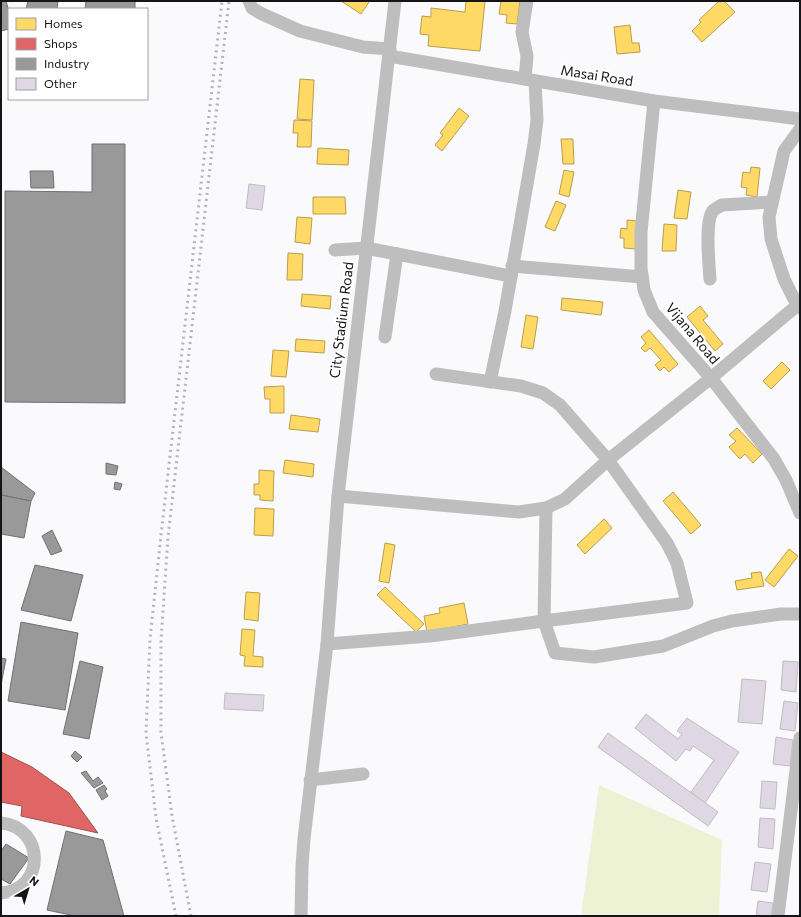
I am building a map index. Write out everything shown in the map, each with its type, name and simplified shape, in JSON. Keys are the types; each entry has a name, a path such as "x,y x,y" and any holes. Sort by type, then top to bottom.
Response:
{"street":[{"name":"Masai Road","path":"249,1 252,8 260,14 300,31 390,53 530,80 654,100 800,118"},
{"name":"City Stadium Road","path":"301,916 302,866 310,780 327,644 338,496 395,1"},
{"path":"490,382 505,311 537,120 522,32 527,1"},
{"name":"Vijana Road","path":"654,100 641,232 642,277 644,290 654,312 711,378 774,459 796,496 800,513"},
{"path":"338,496 519,512 546,508 565,499 608,460 711,378 799,305 784,279 771,239 770,217 772,202 784,152 800,129"},
{"path":"710,279 708,240 711,213 722,205 772,202"},
{"path":"335,250 366,248 511,271 642,277"},
{"path":"385,337 398,254"},
{"path":"327,644 430,636 687,603 677,563 667,543 608,460 560,405 543,393 521,386 436,374"},
{"path":"546,508 544,621 555,653 594,657 663,646 713,626 732,622 781,614 800,614"},
{"path":"778,916 800,738"},
{"path":"310,780 363,774"},
{"path":"1,823 9,824 19,829 27,836 33,846 35,857 33,868 28,879 20,887 9,892 1,893"}],"green space":[{"path":"599,785 722,840 719,916 581,916"}],"building: Homes":[{"path":"341,1 367,1 369,2 361,14"},
{"path":"466,1 485,1 480,51 428,46 429,35 420,34 422,16 431,17 431,8 465,12"},
{"path":"501,1 520,1 517,24 506,23 507,15 499,14"},
{"path":"719,1 724,1 735,12 702,42 692,31 701,22 699,20"},
{"path":"630,25 632,43 639,43 640,52 617,54 614,27"},
{"path":"300,79 314,80 312,120 297,119"},
{"path":"459,108 469,116 442,151 435,145 443,135 440,133"},
{"path":"294,120 312,121 311,147 297,147 298,133 293,133"},
{"path":"561,139 573,139 574,164 563,164"},
{"path":"318,148 349,150 348,165 317,164"},
{"path":"751,167 760,168 757,197 746,195 747,188 741,187 743,172 750,173"},
{"path":"564,170 574,172 569,197 559,194"},
{"path":"678,190 691,192 687,219 674,218"},
{"path":"313,197 345,197 346,214 313,214"},
{"path":"556,201 566,205 555,231 545,227"},
{"path":"297,217 312,218 310,244 295,242"},
{"path":"627,220 638,221 636,249 624,248 624,238 620,238 621,228 627,229"},
{"path":"664,224 677,225 676,251 662,251"},
{"path":"288,253 303,254 302,280 287,280"},
{"path":"302,294 331,296 330,309 301,306"},
{"path":"562,298 603,302 601,315 561,310"},
{"path":"700,306 708,316 703,320 723,344 715,351 687,317"},
{"path":"526,315 538,317 533,349 521,347"},
{"path":"649,330 678,364 669,372 664,367 660,371 655,365 661,360 650,348 645,352 641,348 646,343 641,337"},
{"path":"296,339 325,341 324,353 295,351"},
{"path":"273,350 289,351 286,377 271,376"},
{"path":"782,362 790,370 771,389 763,381"},
{"path":"284,386 284,413 270,413 270,399 265,399 264,387"},
{"path":"291,415 320,419 318,432 289,429"},
{"path":"737,428 762,454 753,463 745,454 740,459 729,447 736,441 729,435"},
{"path":"285,460 314,464 313,477 283,473"},
{"path":"259,470 274,471 273,501 260,500 260,495 254,495 254,484 259,484"},
{"path":"673,492 701,525 691,534 663,501"},
{"path":"255,508 274,509 273,536 254,535"},
{"path":"604,519 612,528 585,554 577,545"},
{"path":"385,543 395,545 389,583 379,581"},
{"path":"789,549 798,556 774,587 765,580"},
{"path":"761,572 764,586 737,590 735,581 752,578 751,573"},
{"path":"385,587 424,624 416,632 377,595"},
{"path":"246,592 260,593 258,621 244,619"},
{"path":"464,603 468,624 427,632 424,616 440,613 439,608"},
{"path":"242,629 255,630 253,656 263,657 263,667 244,666 245,656 240,655"}],"building: Shops":[{"path":"1,752 32,767 69,793 98,833 21,816 22,806 1,802"}],"building: Industry":[{"path":"1,1 6,1 8,8 8,29 1,31"},
{"path":"28,1 58,1 57,8 26,8"},
{"path":"86,1 135,1 135,8 85,8"},
{"path":"92,144 125,144 125,403 5,402 5,191 92,192"},
{"path":"30,171 53,171 54,188 31,188"},
{"path":"106,463 118,466 116,475 106,474"},
{"path":"1,467 35,493 31,501 1,495"},
{"path":"115,482 122,484 120,490 114,489"},
{"path":"1,495 31,501 24,538 1,534"},
{"path":"52,530 62,551 51,555 42,536"},
{"path":"35,565 83,575 71,621 21,610"},
{"path":"21,622 78,633 65,710 8,701"},
{"path":"1,658 6,659 1,685"},
{"path":"80,661 103,667 89,739 63,734"},
{"path":"75,751 82,757 77,762 71,756"},
{"path":"86,771 93,781 98,777 103,783 94,788 81,773"},
{"path":"104,785 107,789 105,791 108,796 102,800 96,790"},
{"path":"66,831 103,840 124,916 75,916 47,910"},
{"path":"6,844 29,858 10,884 1,879 1,851"}],"building: Other":[{"path":"249,184 265,186 262,210 246,208"},
{"path":"783,661 798,662 796,692 781,690"},
{"path":"742,679 766,681 762,724 738,722"},
{"path":"225,693 264,695 263,711 224,709"},
{"path":"784,701 798,703 795,731 780,729"},
{"path":"646,714 678,739 682,734 677,731 687,718 739,752 705,803 691,792 714,760 693,746 690,751 686,749 676,761 635,728"},
{"path":"608,733 718,812 708,826 598,747"},
{"path":"776,737 793,740 790,766 773,764"},
{"path":"762,781 777,782 775,809 760,808"},
{"path":"760,818 775,819 773,849 758,847"},
{"path":"755,862 771,864 767,892 751,890"},
{"path":"758,901 773,903 771,916 756,916"}],"railway":[{"path":"176,916 156,818 146,733 150,639 222,1"},
{"path":"191,916 172,816 161,732 161,641 168,537 229,1"}]}
